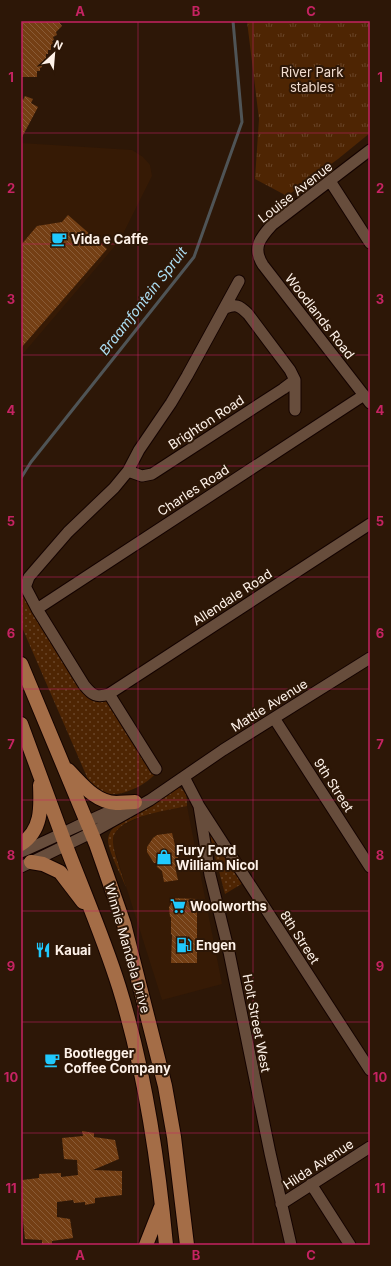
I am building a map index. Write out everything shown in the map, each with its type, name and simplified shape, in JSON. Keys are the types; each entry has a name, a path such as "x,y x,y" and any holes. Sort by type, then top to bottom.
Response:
{"main road":[{"name":"Winnie Mandela Drive","path":"21,664 89,828 124,924 165,1086 174,1137 186,1245"},
{"name":"Winnie Mandela Drive","path":"21,724 98,927 119,987 149,1111 156,1148 166,1245"},
{"path":"61,763 88,790 99,798 117,803 135,802"},
{"path":"21,844 30,837 37,826 40,800 40,774"},
{"path":"26,865 43,864 60,872 82,901 109,957"},
{"path":"146,1245 162,1202"}],"street":[{"name":"Louise Avenue","path":"263,265 258,258 257,251 261,236 272,225 370,150"},
{"path":"330,181 370,244"},
{"name":"Woodlands Road","path":"263,265 367,399"},
{"name":"Brighton Road","path":"37,609 26,588 29,577 68,532 114,488 128,472 139,450 180,388 239,281"},
{"path":"225,308 232,305 242,308 290,370 295,380 295,410"},
{"name":"Brighton Road","path":"128,472 142,476 152,474 295,380"},
{"name":"Charles Road","path":"37,609 367,399"},
{"name":"Allendale Road","path":"109,694 370,524"},
{"path":"37,609 84,685 94,695 101,696 109,694 156,769"},
{"name":"Mattie Avenue","path":"26,865 64,840 150,800 274,718 370,658"},
{"name":"9th Street","path":"274,718 370,867"},
{"name":"Mattie Avenue","path":"89,828 102,814 135,802 184,777"},
{"name":"8th Street","path":"184,777 199,806 370,1070"},
{"name":"Holt Street West","path":"199,806 210,875 229,952 242,1022 291,1245"},
{"name":"Mattie Avenue","path":"21,852 64,840"},
{"name":"Hilda Avenue","path":"281,1204 370,1147"},
{"path":"311,1184 350,1245"}],"shaded area":[{"path":"21,143 132,150 143,157 150,165 152,176 120,240 21,356"},
{"path":"187,806 222,984 162,1000 112,842 114,833 118,828 134,820 154,812"}],"green space":[{"name":"River Park stables","path":"247,21 370,21 370,133 338,159 287,196 255,179 259,119"},
{"path":"21,590 76,681 111,700 156,773 139,786 125,792 110,794 102,792 90,784 21,625"},
{"path":"178,787 183,790 186,795 187,806 156,812 132,820 116,832 113,844 126,887 108,844 110,832 117,825"},
{"path":"206,822 243,883 225,894"}],"building":[{"path":"21,21 58,21 62,26 56,32 57,35 53,37 54,40 52,41 53,43 51,45 51,50 48,50 48,54 46,54 46,59 44,59 44,63 42,63 40,71 37,71 37,77 22,77"},
{"path":"25,96 33,99 31,103 38,107 21,139 21,98 23,100"},
{"path":"68,215 107,249 21,348 21,245 37,226 62,222"},
{"name":"Fury Ford William Nicol","path":"172,833 180,866 175,867 178,880 164,882 162,871 157,867 156,863 154,863 147,852 147,847 157,835"},
{"path":"171,898 197,899 197,963 171,963 172,935 169,907 171,904"},
{"path":"82,1131 94,1133 94,1137 115,1140 119,1159 93,1170 122,1171 122,1195 95,1198 95,1203 85,1205 85,1202 74,1203 73,1200 57,1202 57,1217 70,1219 73,1238 52,1241 52,1245 42,1245 42,1240 25,1239 22,1211 22,1180 39,1178 39,1174 61,1173 61,1177 78,1175 77,1160 64,1159 62,1138 83,1136"}],"waterway":[{"name":"Braamfontein Spruit","path":"21,478 31,462 194,257 242,122 233,21"}],"place":[{"name":"Vida e Caffe","path":"59,239"},
{"name":"Fury Ford William Nicol","path":"164,857"},
{"name":"Woolworths","path":"178,906"},
{"name":"Engen","path":"184,945"},
{"name":"Kauai","path":"43,950"},
{"name":"Bootlegger Coffee Company","path":"52,1060"}]}
